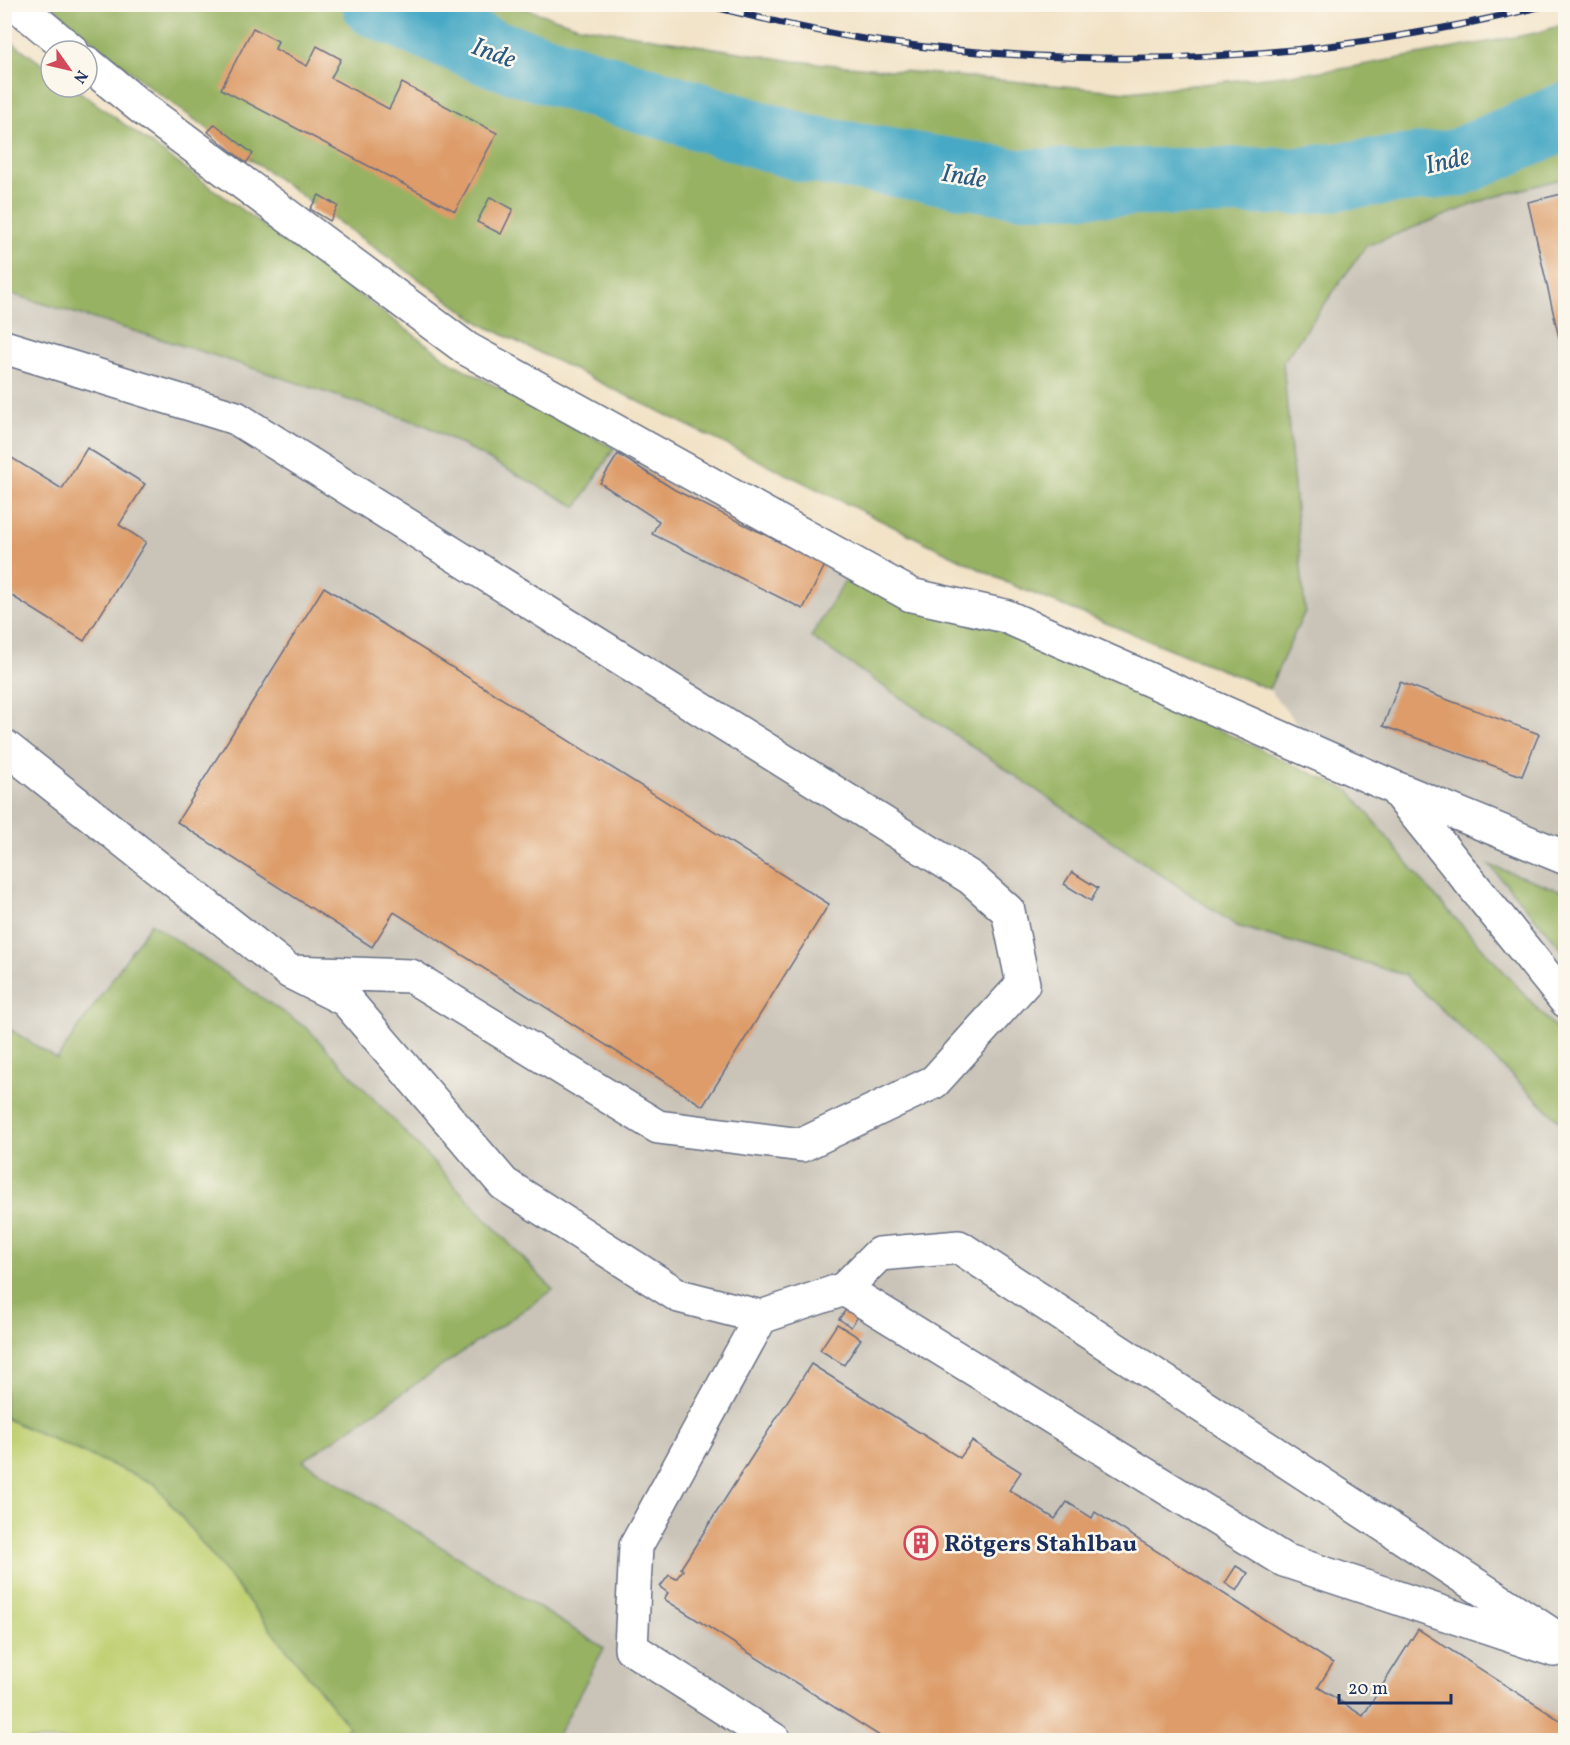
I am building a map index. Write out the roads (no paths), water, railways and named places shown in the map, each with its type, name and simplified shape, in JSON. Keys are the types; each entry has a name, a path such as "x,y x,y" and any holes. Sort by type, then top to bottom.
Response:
{"lane":[{"path":"16,4 58,39"},
{"path":"99,73 142,108 466,349 911,595 1005,616 1394,787 1566,858"},
{"path":"4,347 236,418 347,487 971,878 1008,911 1023,984 934,1082 802,1145 658,1127 411,976 290,972"},
{"path":"4,746 290,972 346,1000 504,1184 679,1296 761,1317 844,1289 879,1254 959,1247 1566,1644"},
{"path":"1394,787 1566,1001"},
{"path":"844,1289 1284,1560 1566,1654"},
{"path":"761,1317 636,1546 630,1648 774,1740"}],"waterway":[{"name":"Inde","path":"376,4 492,53 803,148 1017,183 1299,181 1457,163 1566,116"}],"railway":[{"path":"703,4 771,21 885,42 1053,57 1136,58 1219,56 1302,49 1385,38 1467,23 1550,4"}],"place":[{"name":"Rötgers Stahlbau","path":"921,1543"}]}
